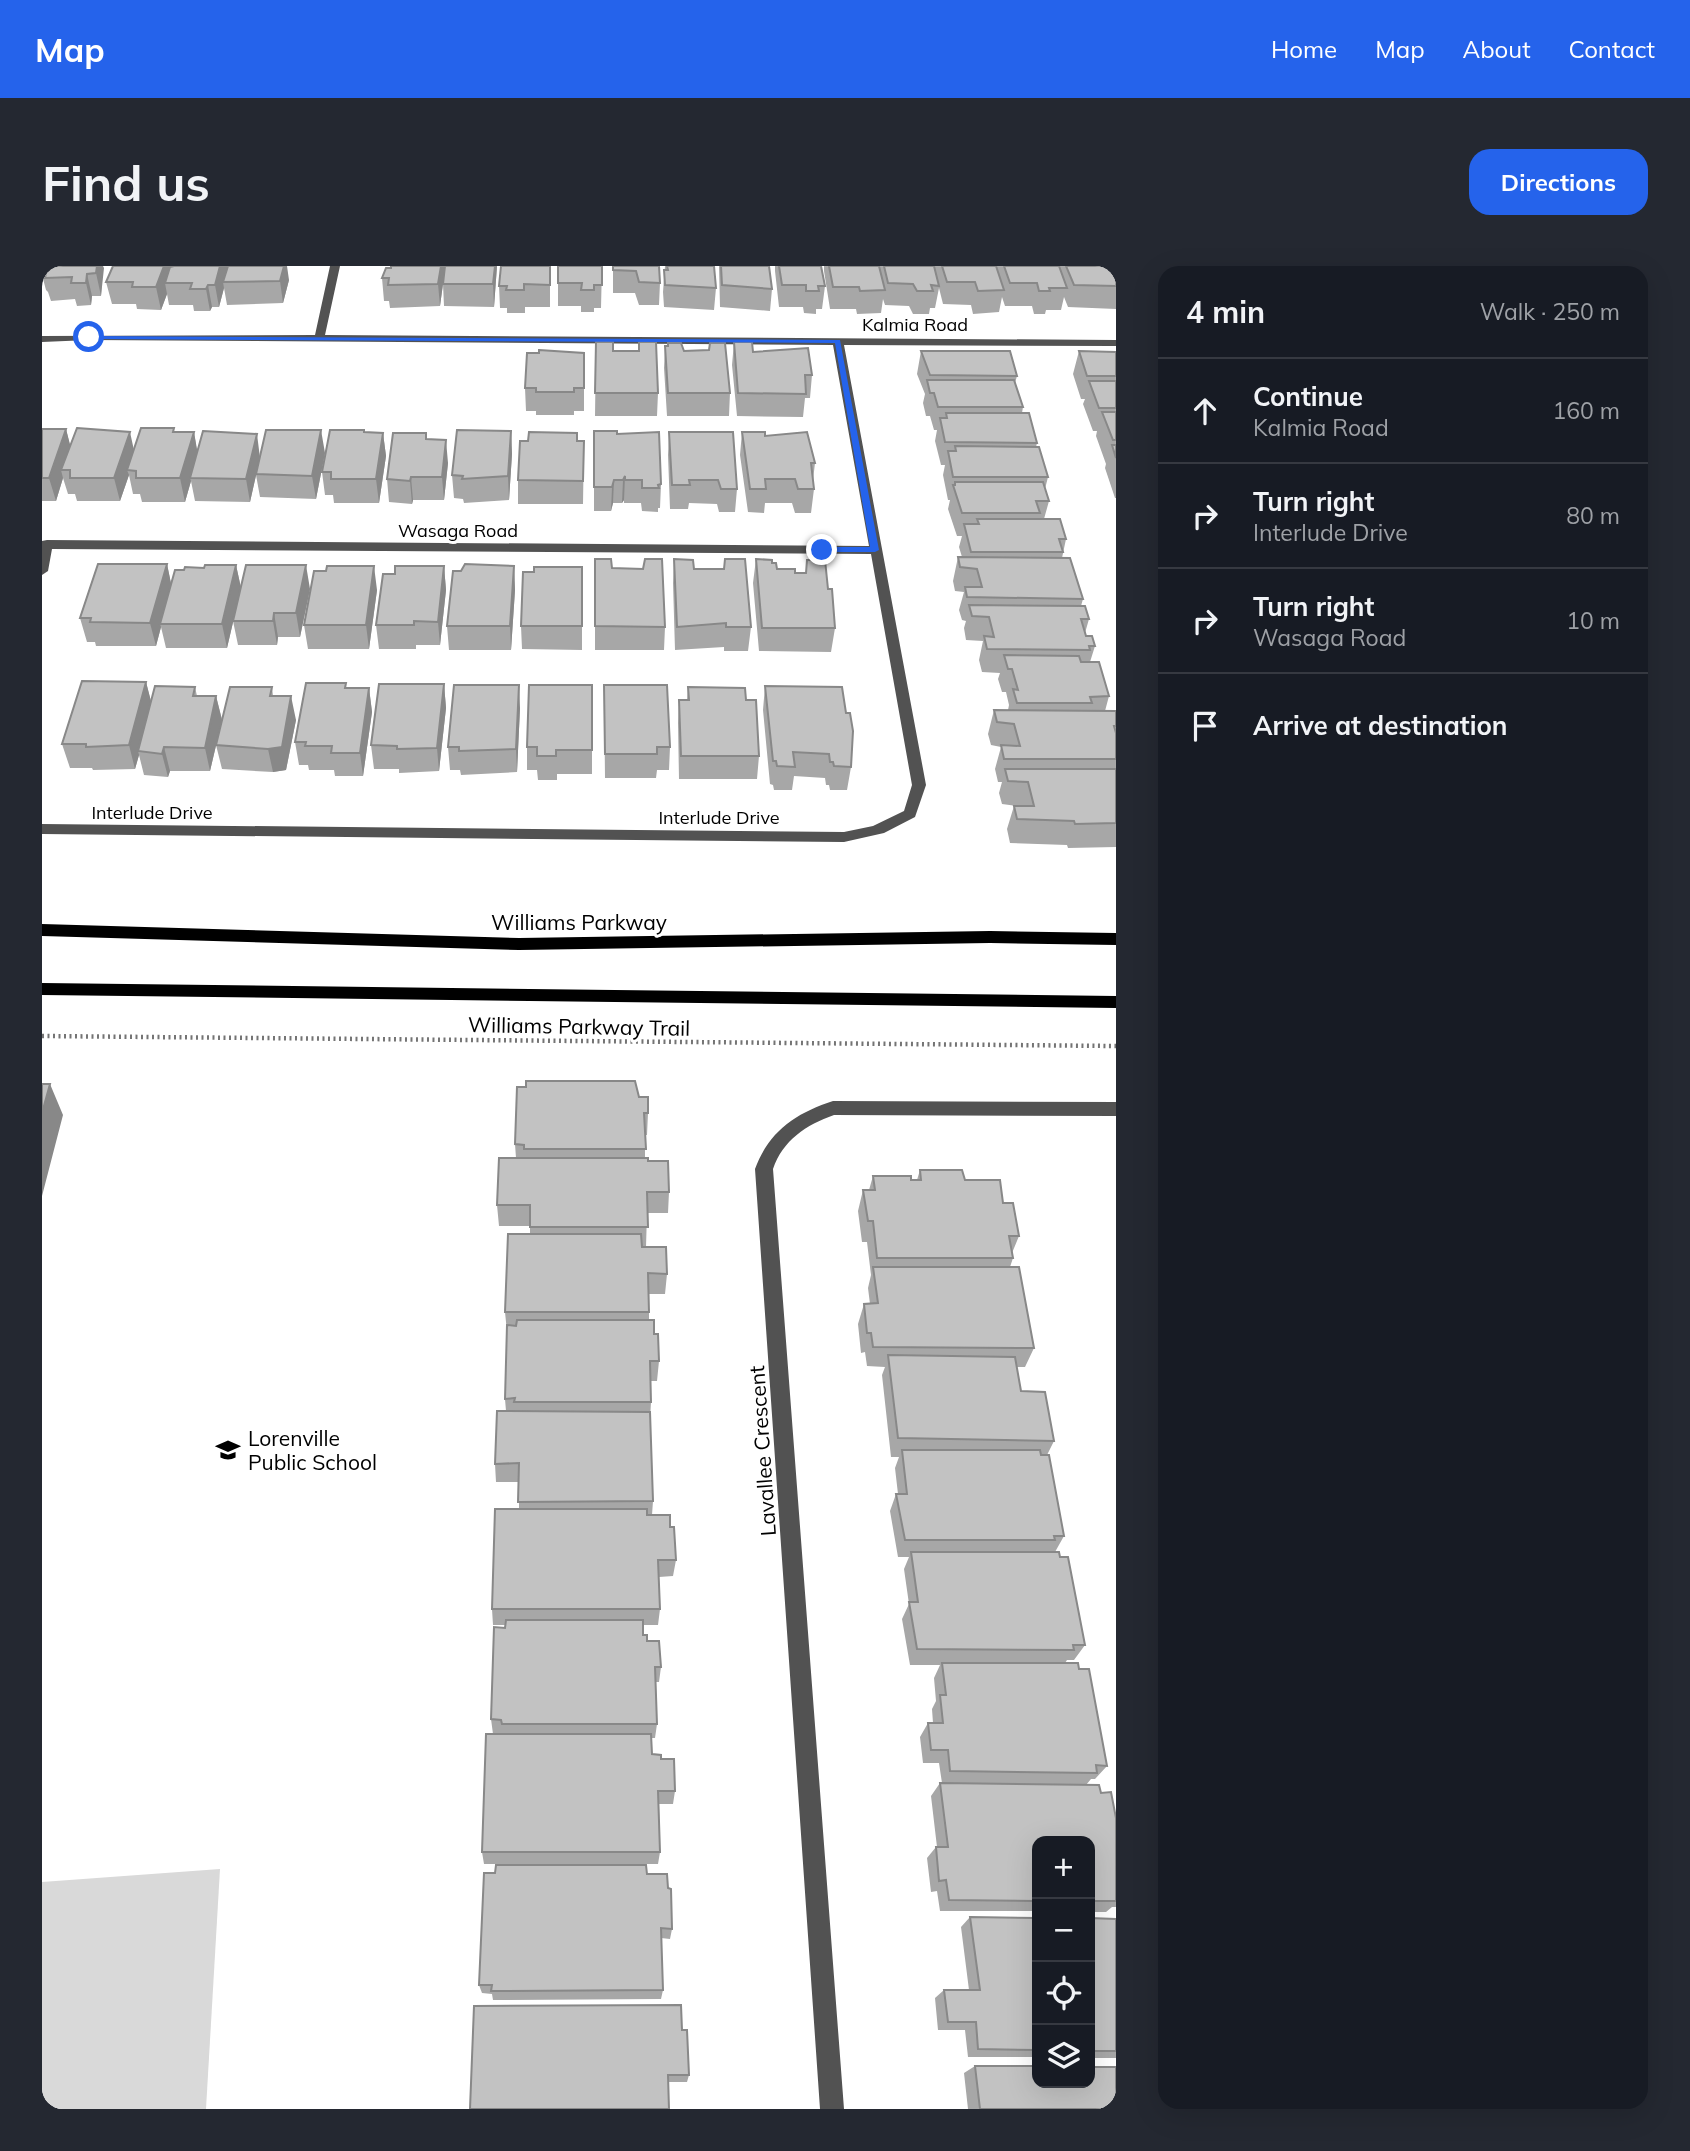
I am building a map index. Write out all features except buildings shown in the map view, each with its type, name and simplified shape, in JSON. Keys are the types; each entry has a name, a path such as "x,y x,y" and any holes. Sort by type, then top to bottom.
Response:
{"main road":[{"name":"Williams Parkway","path":"42,930 519,944 990,937 1116,939"},
{"path":"42,989 1116,1002"}],"street":[{"path":"319,339 334,266"},
{"name":"Kalmia Road","path":"42,340 1116,343"},
{"name":"Interlude Drive","path":"42,829 830,837 873,833 910,814 919,785 838,341"},
{"path":"42,571 45,545"},
{"name":"Wasaga Road","path":"45,545 875,550"},
{"name":"Lavallee Crescent","path":"832,2109 764,1169 768,1154 787,1131 808,1117 833,1108 1116,1109"}],"path":[{"name":"Williams Parkway Trail","path":"42,1036 1116,1046"}],"shaded area":[{"path":"220,1869 206,2109 42,2109 42,1882"}],"place":[{"name":"Lorenville Public School","path":"228,1450"}],"route":[{"path":"89,337 838,341 875,550 822,550"}]}
